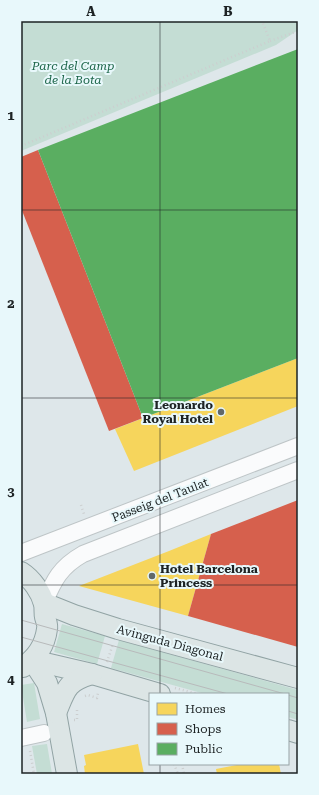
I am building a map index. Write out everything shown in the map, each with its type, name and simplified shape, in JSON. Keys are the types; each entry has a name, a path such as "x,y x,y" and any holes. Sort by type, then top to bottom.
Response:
{"main road":[{"path":"21,572 26,575 36,586 44,603 48,627 40,650 26,664"},
{"name":"Avinguda Diagonal","path":"44,603 74,615 118,629 298,678"},
{"path":"26,664 99,676 157,693"},
{"path":"26,664 47,683 64,717"},
{"path":"67,774 64,717 65,691 72,682 99,676"}],"street":[{"name":"Passeig del Taulat","path":"21,553 298,446"},
{"name":"Passeig del Taulat","path":"44,603 54,580 61,570 71,561 83,554 298,470"},
{"path":"25,742 44,733"}],"path":[{"path":"262,21 270,41"},
{"path":"21,146 270,41 298,31"},
{"path":"81,505 84,514"},
{"name":"Avinguda Diagonal","path":"99,676 114,639"},
{"path":"81,697 88,695 98,698 99,676"},
{"path":"64,717 77,720 77,710 79,704"},
{"path":"25,742 34,774"}],"green space":[{"name":"Parc del Camp de la Bota","path":"21,21 298,21 298,30 276,45 21,151"},
{"path":"62,624 105,636 97,664 54,652"},
{"path":"119,640 298,690 298,720 289,717 289,693 201,693 111,668"},
{"path":"34,683 40,719 27,722 21,685"},
{"path":"47,744 52,774 37,774 32,746"}],"building: Homes":[{"name":"Leonardo Royal Hotel","path":"298,358 298,406 134,471 115,429"},
{"name":"Hotel Barcelona Princess","path":"211,534 188,616 79,586 169,551"},
{"path":"138,744 144,774 85,774 84,766 86,765 84,755"},
{"path":"237,765 279,765 281,774 217,774 216,769"}],"building: Shops":[{"path":"38,150 143,418 109,431 21,208 21,157"},
{"path":"298,500 298,647 188,616 211,534"}],"building: Public":[{"path":"298,49 298,358 143,418 38,150"}],"tram line":[{"path":"21,620 281,693"},
{"path":"21,637 224,693"},
{"path":"289,695 298,698"},
{"path":"289,711 298,714"}],"place":[{"name":"Leonardo Royal Hotel","path":"221,412"},
{"name":"Hotel Barcelona Princess","path":"152,576"}]}
